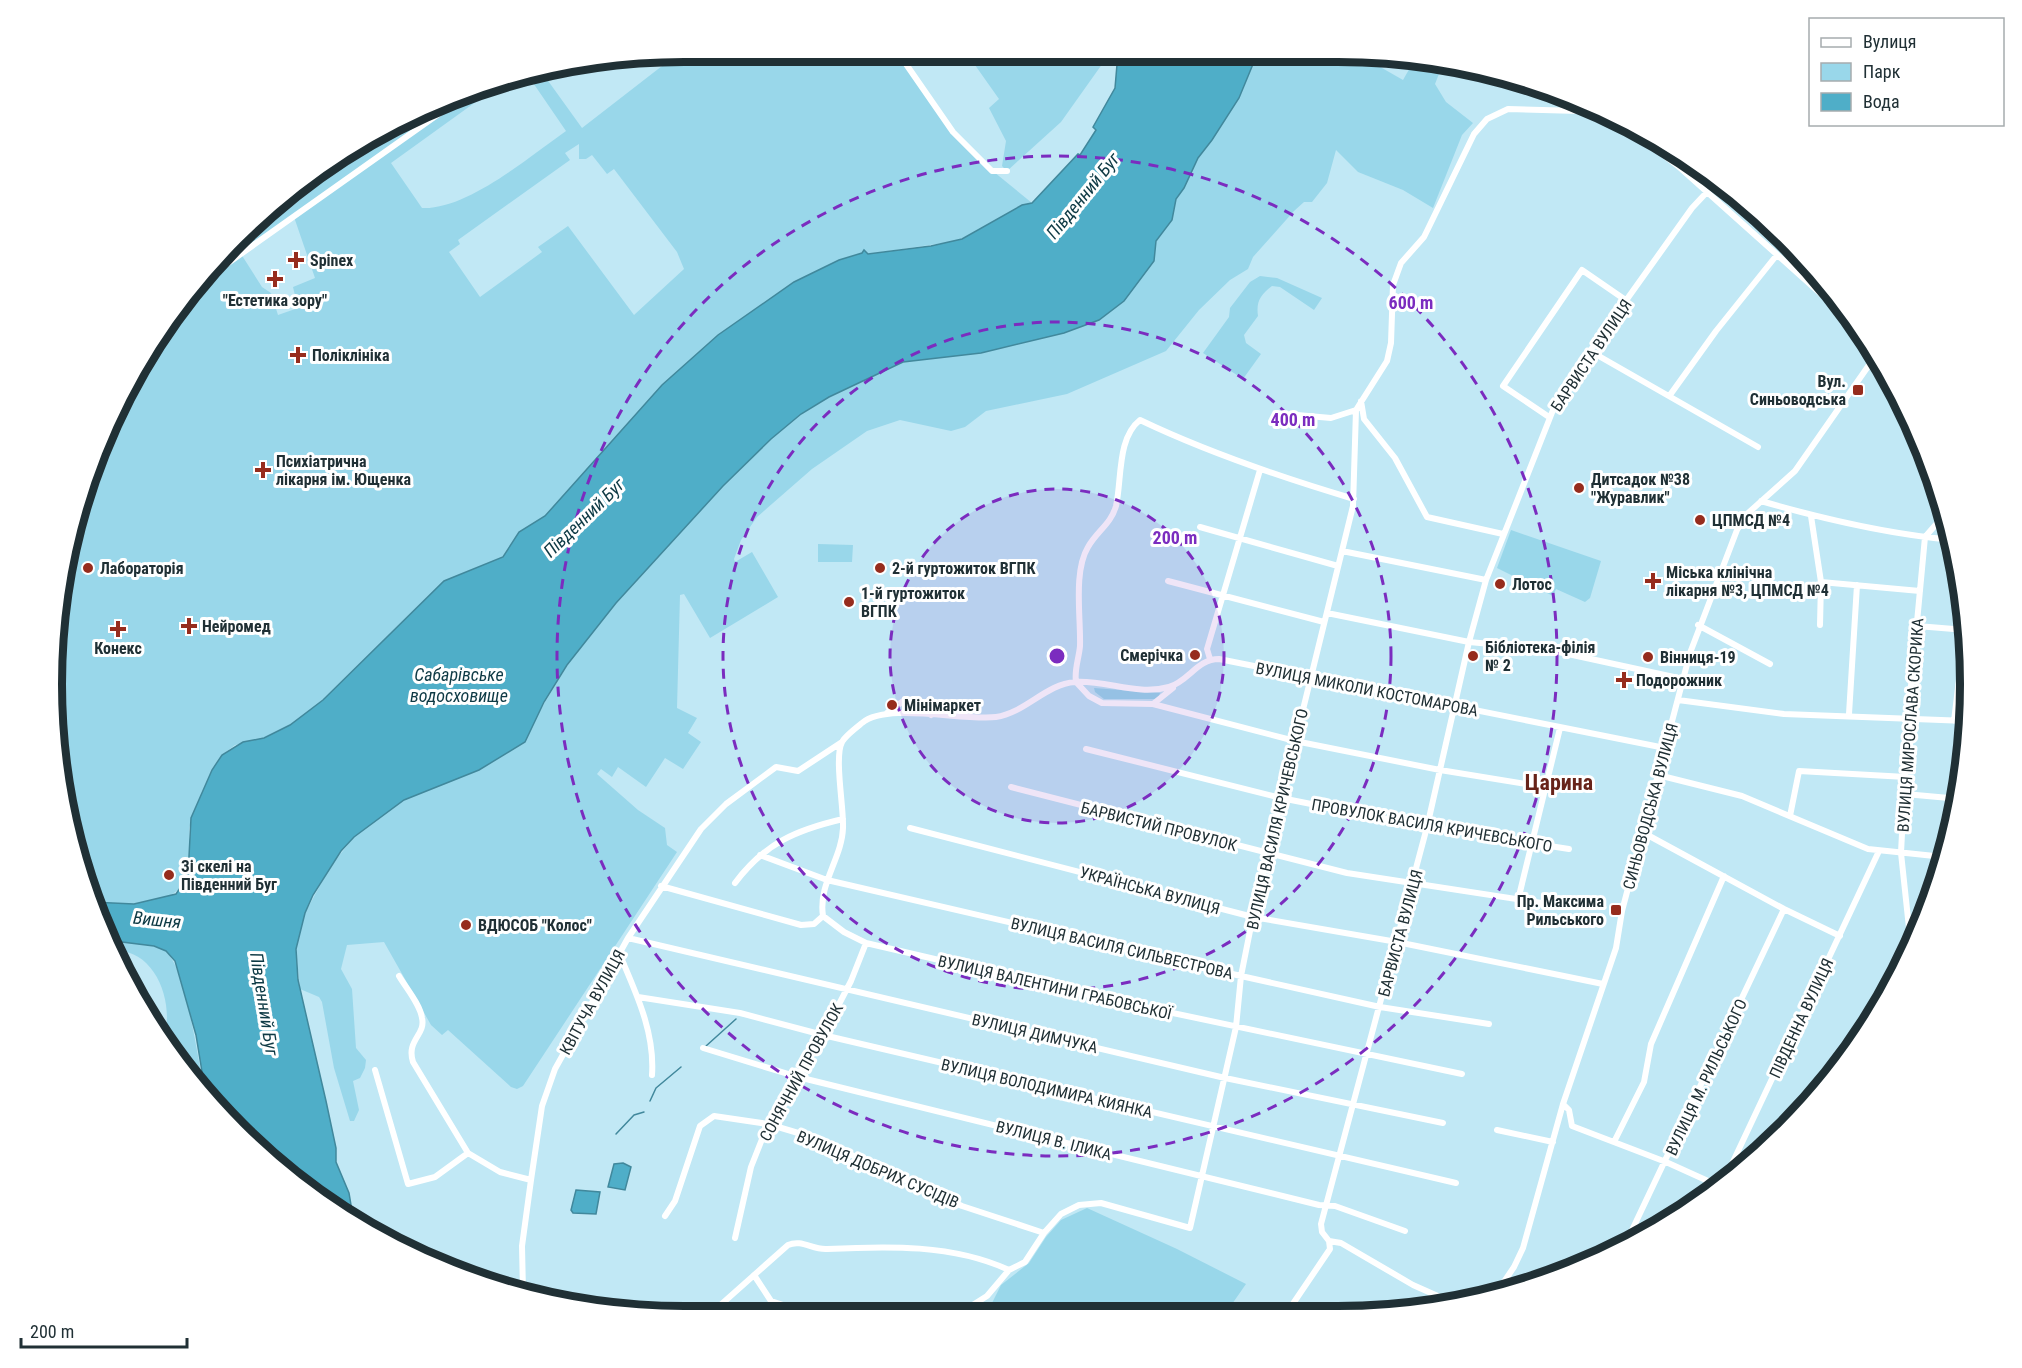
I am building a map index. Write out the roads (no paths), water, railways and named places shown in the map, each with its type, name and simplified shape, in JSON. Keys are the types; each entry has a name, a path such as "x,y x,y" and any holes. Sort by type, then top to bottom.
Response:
{"street":[{"path":"905,62 966,147 992,171 1007,171"},
{"path":"1297,415 1331,418 1356,410 1387,361 1391,343 1393,285 1398,268 1424,237 1474,134 1496,112 1518,107 1585,113"},
{"path":"223,267 445,109"},
{"path":"1654,148 1707,192 1830,302"},
{"name":"БАРВИСТА ВУЛИЦЯ","path":"1329,1241 1321,1229 1413,883 1469,642 1486,580 1549,417 1590,351 1692,208 1707,192"},
{"path":"1670,395 1776,256"},
{"path":"1549,417 1503,386 1521,358 1582,270 1626,301"},
{"path":"1590,351 1758,447"},
{"name":"СИНЬОВОДСЬКА ВУЛИЦЯ","path":"1501,1284 1521,1254 1563,1104 1616,948 1622,911 1642,832 1698,625 1737,530 1747,514 1795,471 1871,363"},
{"path":"1361,400 1364,419 1395,458 1427,517 1503,534"},
{"name":"ВУЛИЦЯ ВАСИЛЯ КРИЧЕВСЬКОГО","path":"1044,1233 1061,1214 1093,1202 1190,1228 1236,1027 1241,976 1267,854 1354,499 1356,410"},
{"path":"1354,499 1260,470 1184,441 1140,420 1133,425 1126,441 1115,507 1107,526 1088,546 1084,556 1078,594 1080,630 1076,682 1089,696 1102,703 1153,704 1295,741 1440,770 1544,786"},
{"path":"1153,704 1209,659 1207,650 1260,470"},
{"path":"1761,501 1811,516 1943,539"},
{"path":"1811,516 1821,582 1820,625"},
{"path":"1925,537 1939,521"},
{"path":"1200,527 1338,566"},
{"name":"ВУЛИЦЯ МИРОСЛАВА СКОРИКА","path":"1910,929 1901,853 1908,718 1925,537"},
{"path":"1342,551 1486,580"},
{"path":"1167,581 1324,621"},
{"path":"1821,582 1920,591"},
{"path":"1849,714 1857,585"},
{"path":"1327,613 1469,642 1545,649 1683,679"},
{"path":"1698,625 1770,663"},
{"path":"1917,626 1958,629"},
{"name":"ВУЛИЦЯ МИКОЛИ КОСТОМАРОВА","path":"1209,659 1665,748"},
{"path":"1954,721 1960,673"},
{"path":"887,713 978,718 1009,714 1056,689 1076,682 1154,690 1177,685"},
{"path":"661,886 801,924 814,924 823,915 822,907 827,880 840,845 843,819 839,759 842,742 863,722 887,713 906,699 931,715"},
{"path":"1678,699 1784,714 1849,714 1959,721"},
{"path":"1518,900 1560,728"},
{"name":"КВІТУЧА ВУЛИЦЯ","path":"523,1285 522,1246 542,1106 555,1069 628,938 700,829 713,815 776,767 798,771 842,742"},
{"name":"ПРОВУЛОК ВАСИЛЯ КРИЧЕВСЬКОГО","path":"1086,748 1281,798 1427,827 1569,849"},
{"path":"1790,816 1799,771 1906,777"},
{"path":"1658,775 1742,796 1879,851 1936,855"},
{"name":"БАРВИСТИЙ ПРОВУЛОК","path":"1011,787 1347,873 1555,905"},
{"path":"1905,794 1950,798"},
{"path":"735,883 760,855 789,834 843,819"},
{"name":"УКРАЇНСЬКА ВУЛИЦЯ","path":"910,828 1253,917 1397,942 1603,984"},
{"path":"1642,832 1784,909 1840,936"},
{"name":"ПІВДЕННА ВУЛИЦЯ","path":"1729,1168 1879,851"},
{"name":"ВУЛИЦЯ ВАСИЛЯ СИЛЬВЕСТРОВА","path":"760,855 827,880 1241,976 1380,1006 1490,1024"},
{"path":"1614,1142 1644,1082 1651,1044 1724,876"},
{"name":"ВУЛИЦЯ М. РИЛЬСЬКОГО","path":"1631,1232 1784,909"},
{"name":"ВУЛИЦЯ ВАЛЕНТИНИ ГРАБОВСЬКОЇ","path":"823,915 844,932 866,943 1367,1056 1462,1074"},
{"name":"ВУЛИЦЯ ДИМЧУКА","path":"628,938 1225,1078 1443,1123"},
{"name":"СОНЯЧНИЙ ПРОВУЛОК","path":"735,1238 751,1167 768,1124 823,1035 847,989 866,943"},
{"path":"620,953 638,997 654,1050 652,1076"},
{"path":"399,976 423,1018 421,1030 412,1045 413,1062 468,1153 500,1172 531,1180"},
{"name":"ВУЛИЦЯ ВОЛОДИМИРА КИЯНКА","path":"638,997 740,1013 823,1035 1456,1183"},
{"name":"ВУЛИЦЯ В. ІЛИКА","path":"703,1048 798,1077 1370,1217 1405,1231"},
{"path":"375,1070 408,1184 435,1177 468,1153"},
{"path":"1563,1104 1569,1110 1572,1126 1666,1162 1711,1182"},
{"name":"ВУЛИЦЯ ДОБРИХ СУСІДІВ","path":"665,1216 675,1201 700,1126 714,1116 768,1124 815,1138 962,1206 1044,1233"},
{"path":"1497,1130 1553,1142"},
{"path":"972,1306 987,1296 1009,1270 1026,1262 1044,1233"},
{"path":"719,1306 788,1245 797,1241 826,1249 845,1246 919,1247 996,1264 1009,1270"},
{"path":"1291,1306 1328,1252 1329,1241 1341,1244 1413,1285 1441,1298"},
{"path":"754,1275 771,1300 788,1306"}],"water":[{"name":"Сабарівське водосховище","path":"1117,62 1254,62 1239,98 1198,158 1184,188 1176,199 1172,220 1156,241 1154,261 1124,301 1099,320 1064,333 981,353 903,362 829,397 801,414 771,439 723,486 616,603 567,665 544,702 525,742 479,770 404,800 354,837 341,851 313,895 305,913 296,949 298,980 336,1148 336,1162 349,1193 352,1210 338,1202 274,1152 244,1124 203,1079 196,1035 175,961 166,951 154,946 118,941 102,902 134,904 176,894 188,876 191,818 212,770 222,755 243,742 264,738 290,725 323,700 444,581 503,557 519,532 545,516 662,385 718,335 794,282 839,260 862,253 864,250 868,254 931,246 962,239 1022,205 1032,203 1078,154 1080,155 1096,130 1093,127 1115,88"},
{"path":"623,1163 631,1167 625,1190 608,1187 614,1164"},
{"path":"576,1190 600,1192 596,1214 573,1213 571,1210"}],"waterway":[{"path":"706,1046 736,1019"},
{"path":"650,1101 656,1088 681,1067"},
{"path":"616,1134 634,1115 644,1112"}],"place":[{"name":"Spinex","path":"296,260"},
{"name":"\"Естетика зору\"","path":"275,279"},
{"name":"Поліклініка","path":"298,355"},
{"name":"Вул. Синьоводська","path":"1858,390"},
{"name":"Психіатрична лікарня ім. Ющенка","path":"263,470"},
{"name":"Дитсадок №38 \"Журавлик\"","path":"1579,488"},
{"name":"ЦПМСД №4","path":"1700,520"},
{"name":"Лабораторія","path":"88,568"},
{"name":"2-й гуртожиток ВГПК","path":"880,568"},
{"name":"Міська клінічна лікарня №3, ЦПМСД №4","path":"1653,581"},
{"name":"Лотос","path":"1500,584"},
{"name":"1-й гуртожиток ВГПК","path":"849,602"},
{"name":"Нейромед","path":"189,626"},
{"name":"Конекс","path":"118,629"},
{"name":"Смерічка","path":"1195,655"},
{"name":"Бібліотека-філія № 2","path":"1473,656"},
{"name":"Вінниця-19","path":"1648,657"},
{"name":"Подорожник","path":"1624,680"},
{"name":"Мінімаркет","path":"892,705"},
{"name":"Зі скелі на Південний Буг","path":"169,875"},
{"name":"Пр. Максима Рильського","path":"1616,910"},
{"name":"ВДЮСОБ \"Колос\"","path":"466,925"}],"district":[{"name":"Царина","path":"1559,782"}],"water label":[{"name":"Південний Буг","path":"1083,196"},
{"name":"Південний Буг","path":"584,518"},
{"name":"Вишня","path":"157,920"},
{"name":"Південний Буг","path":"264,1004"}]}
